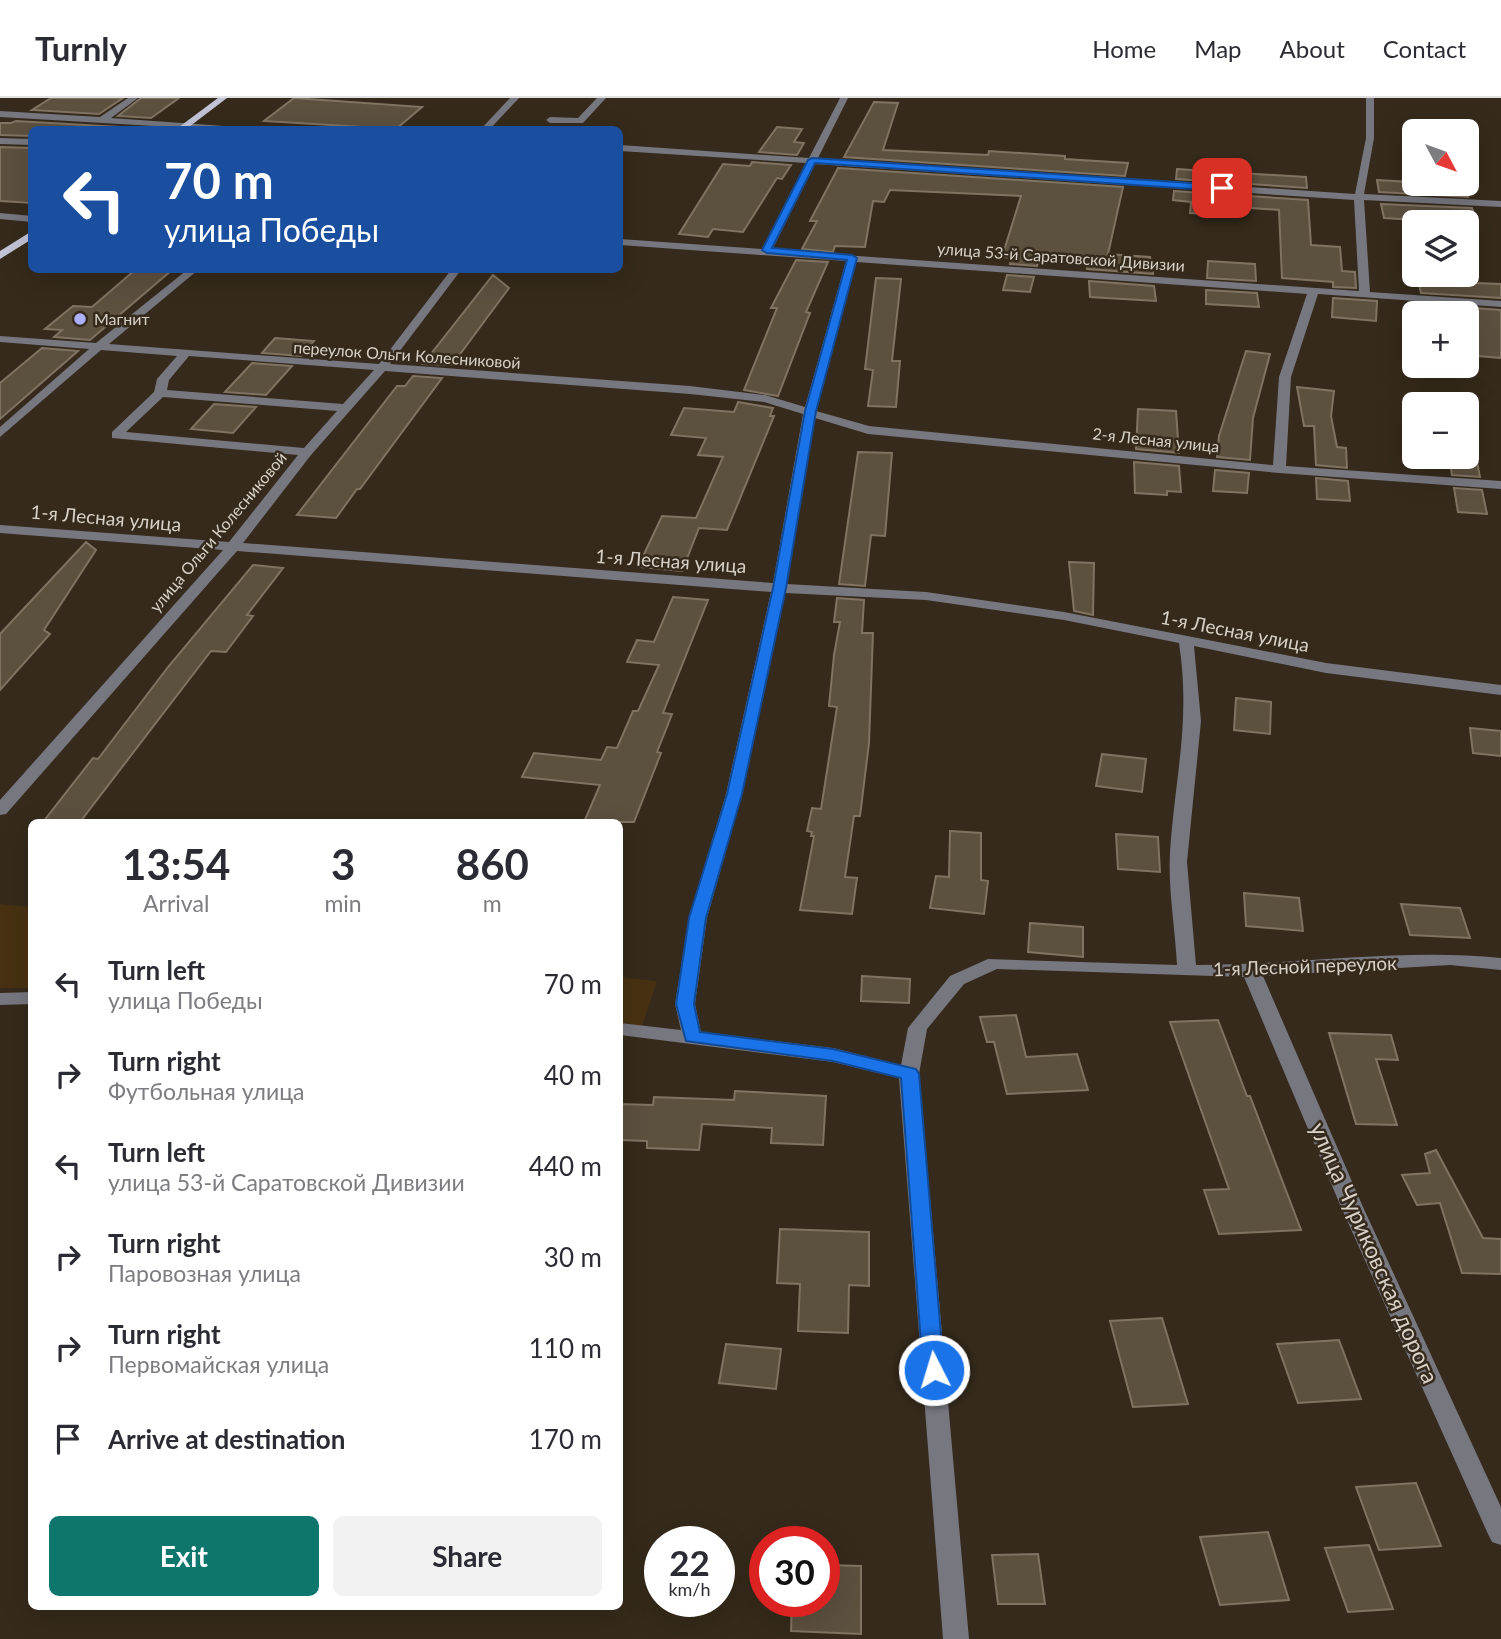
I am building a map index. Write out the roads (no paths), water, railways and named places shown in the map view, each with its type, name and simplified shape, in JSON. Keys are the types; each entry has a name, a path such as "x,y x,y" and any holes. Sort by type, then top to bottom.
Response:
{"main road":[{"path":"183,126 223,98"},
{"path":"0,256 28,237"}],"street":[{"path":"103,119 134,98"},
{"path":"488,126 515,98"},
{"path":"550,120 580,121 602,98"},
{"path":"767,250 844,98"},
{"path":"1365,295 1359,197 1370,138 1370,98"},
{"path":"0,114 103,119 172,126"},
{"path":"0,141 28,142"},
{"path":"623,148 1501,204"},
{"path":"0,216 28,219"},
{"name":"улица 53-й Саратовской Дивизии","path":"623,242 767,250 1501,304"},
{"path":"692,1037 685,1004 698,918 734,794 779,588 810,411 852,258"},
{"path":"0,433 98,347 189,273"},
{"name":"улица Ольги Колесниковой","path":"0,810 232,548 307,452 381,369 454,273"},
{"path":"1279,469 1285,377 1313,292"},
{"name":"переулок Ольги Колесниковой","path":"0,339 690,390 765,399 810,411"},
{"path":"185,354 163,379 160,393 116,435 307,452"},
{"path":"160,393 347,408"},
{"name":"2-я Лесная улица","path":"810,411 868,430 1279,469 1501,485"},
{"name":"1-я Лесная улица","path":"0,529 779,588 926,596 1064,616 1326,668 1501,690"},
{"name":"1-я Лесной переулок","path":"1186,642 1192,674 1194,731 1179,852 1187,971 1251,971 1450,959 1501,964"},
{"path":"956,1639 909,1074 918,1028 957,980 995,963 1187,971"},
{"name":"улица Чуриковская дорога","path":"1251,971 1352,1207 1501,1534"},
{"path":"0,999 28,998"},
{"path":"623,1028 833,1055 909,1074"}],"place":[{"name":"Магнит","path":"80,319"}]}
